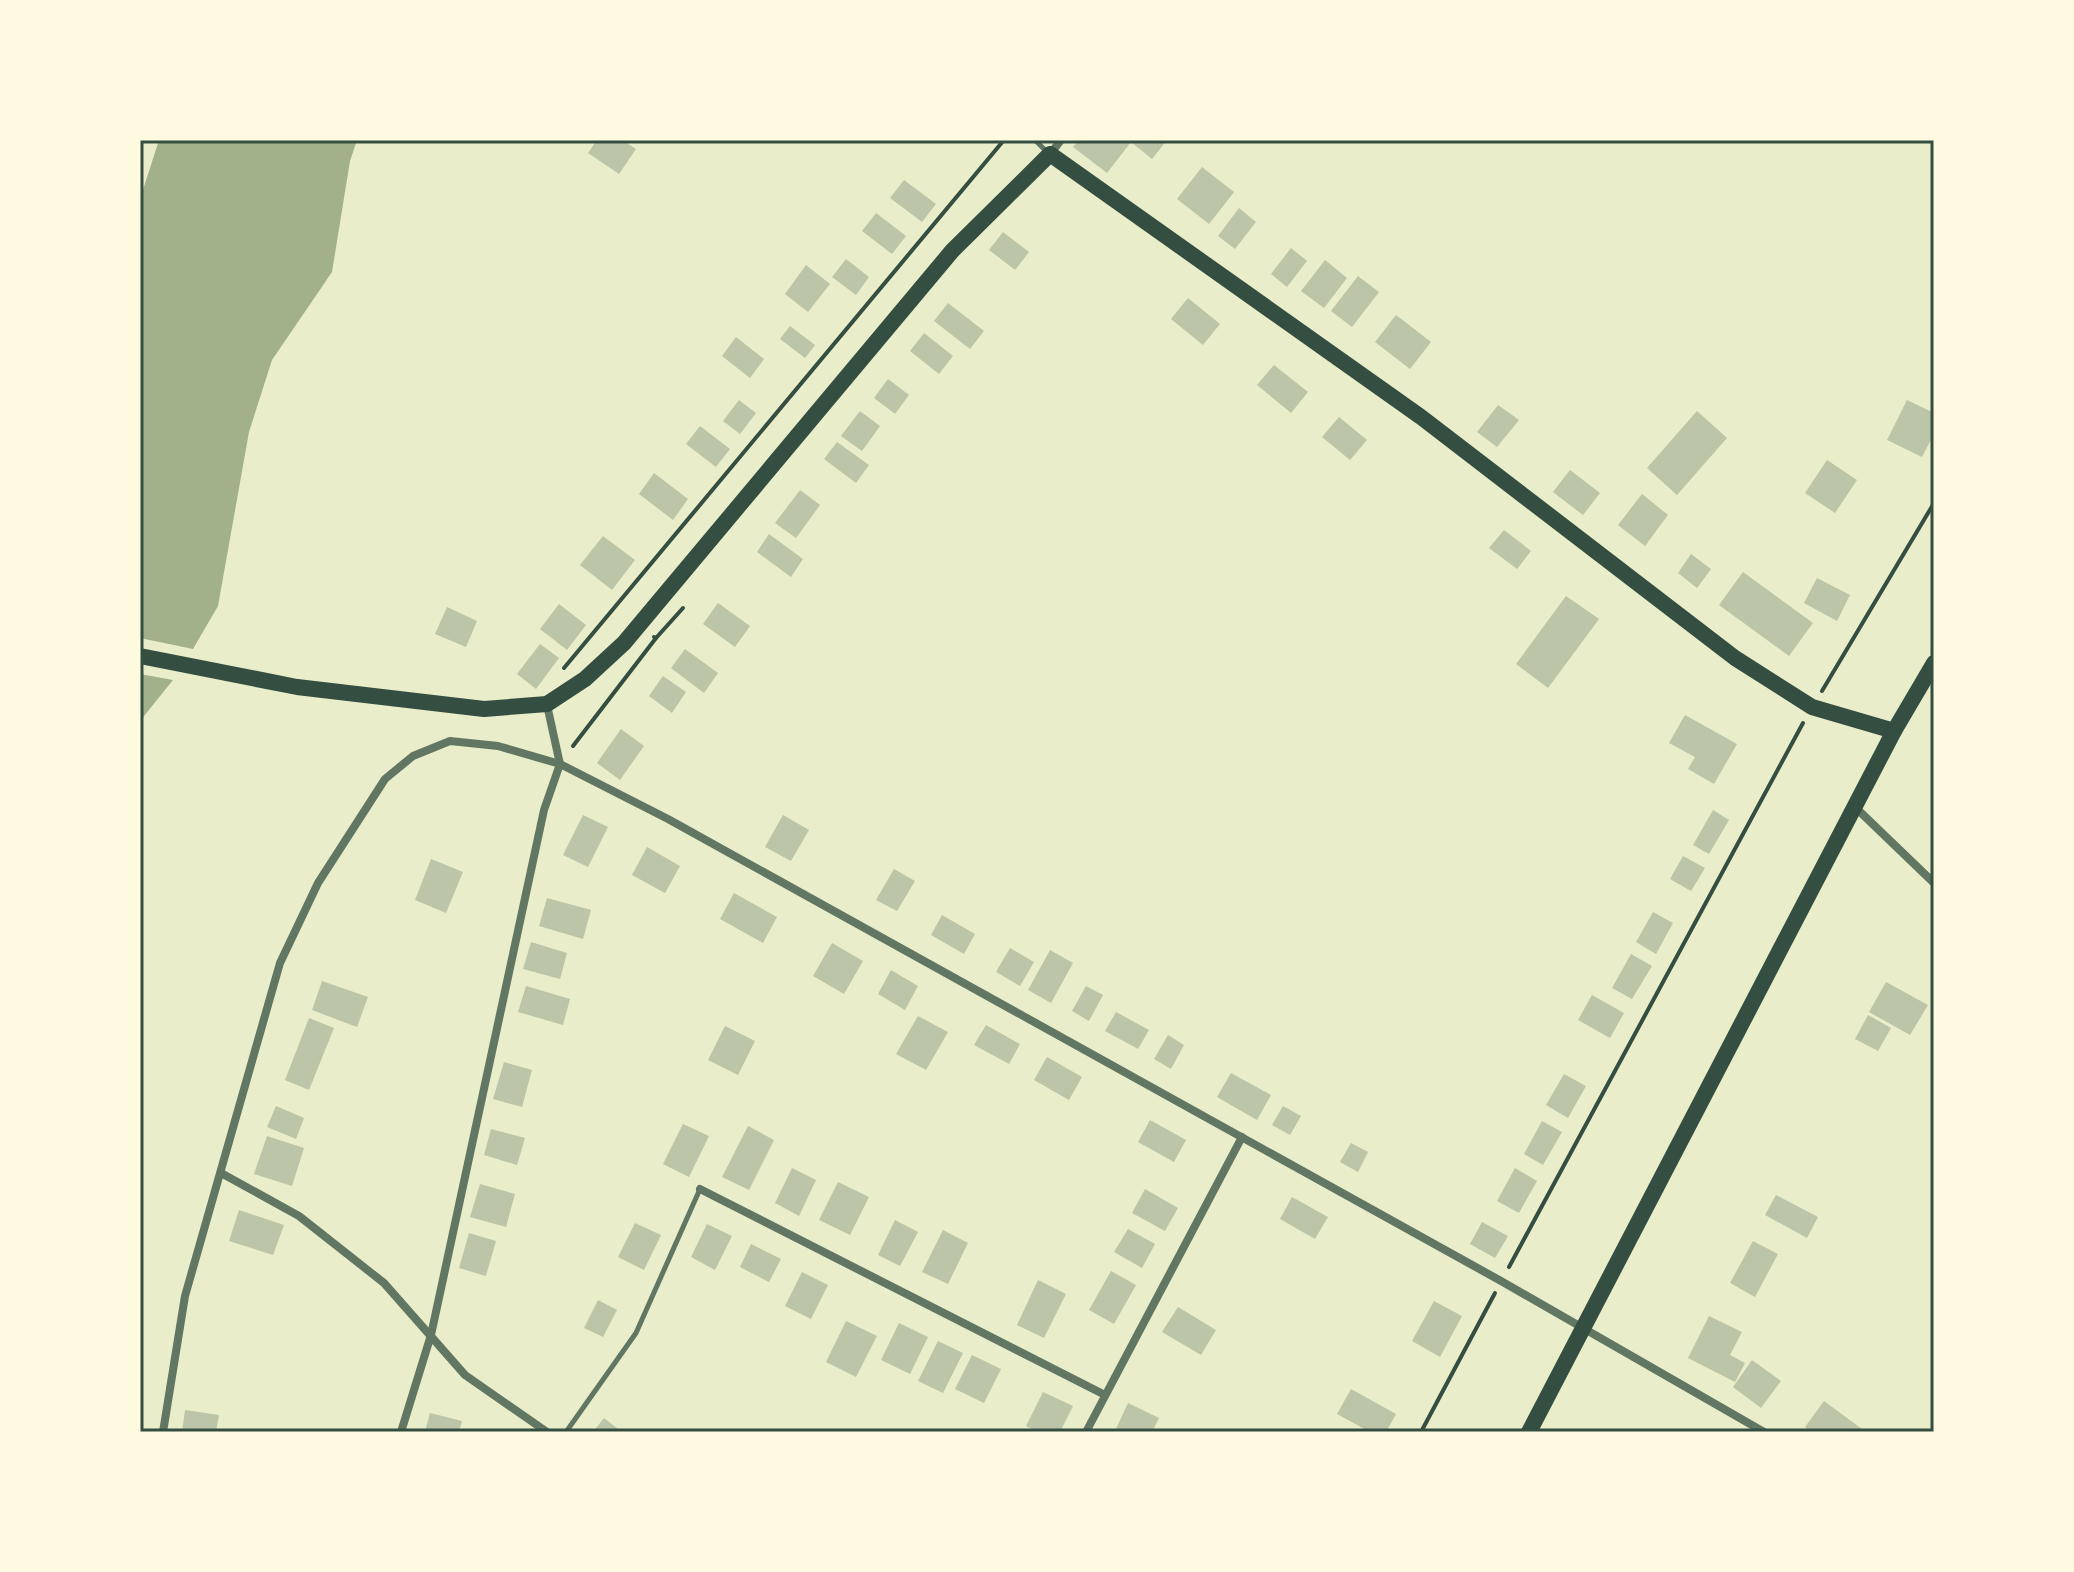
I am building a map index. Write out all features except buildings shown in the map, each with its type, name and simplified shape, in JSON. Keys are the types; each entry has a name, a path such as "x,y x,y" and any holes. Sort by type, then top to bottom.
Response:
{"main road":[{"path":"140,656 297,687 484,709 547,704 585,679 624,643 952,251 1050,154 1421,417 1735,658 1812,707 1894,731"},
{"path":"1529,1432 1894,731 1934,663"}],"street":[{"path":"1050,154 1061,140"},
{"path":"401,1432 431,1335 544,810 560,764 547,704"},
{"path":"163,1432 185,1296 280,963 318,883 385,779 413,756 450,741 498,746 560,764 668,819 1501,1281 1764,1432"},
{"path":"1855,807 1934,883"},
{"path":"1086,1432 1242,1137"},
{"path":"221,1173 299,1216 384,1283 465,1375 547,1432"},
{"path":"700,1189 1105,1395"}],"lane":[{"path":"1035,140 1050,154"},
{"path":"566,1432 636,1333 700,1189"}],"path":[{"path":"560,672 1004,140"},
{"path":"1421,1432 1812,707 1934,503"},
{"path":"656,638 683,608"}],"shaded area":[{"path":"159,140 357,140 350,161 332,272 272,360 249,432 218,606 193,649 140,638 140,199"},
{"path":"140,674 173,680 140,721"}]}
